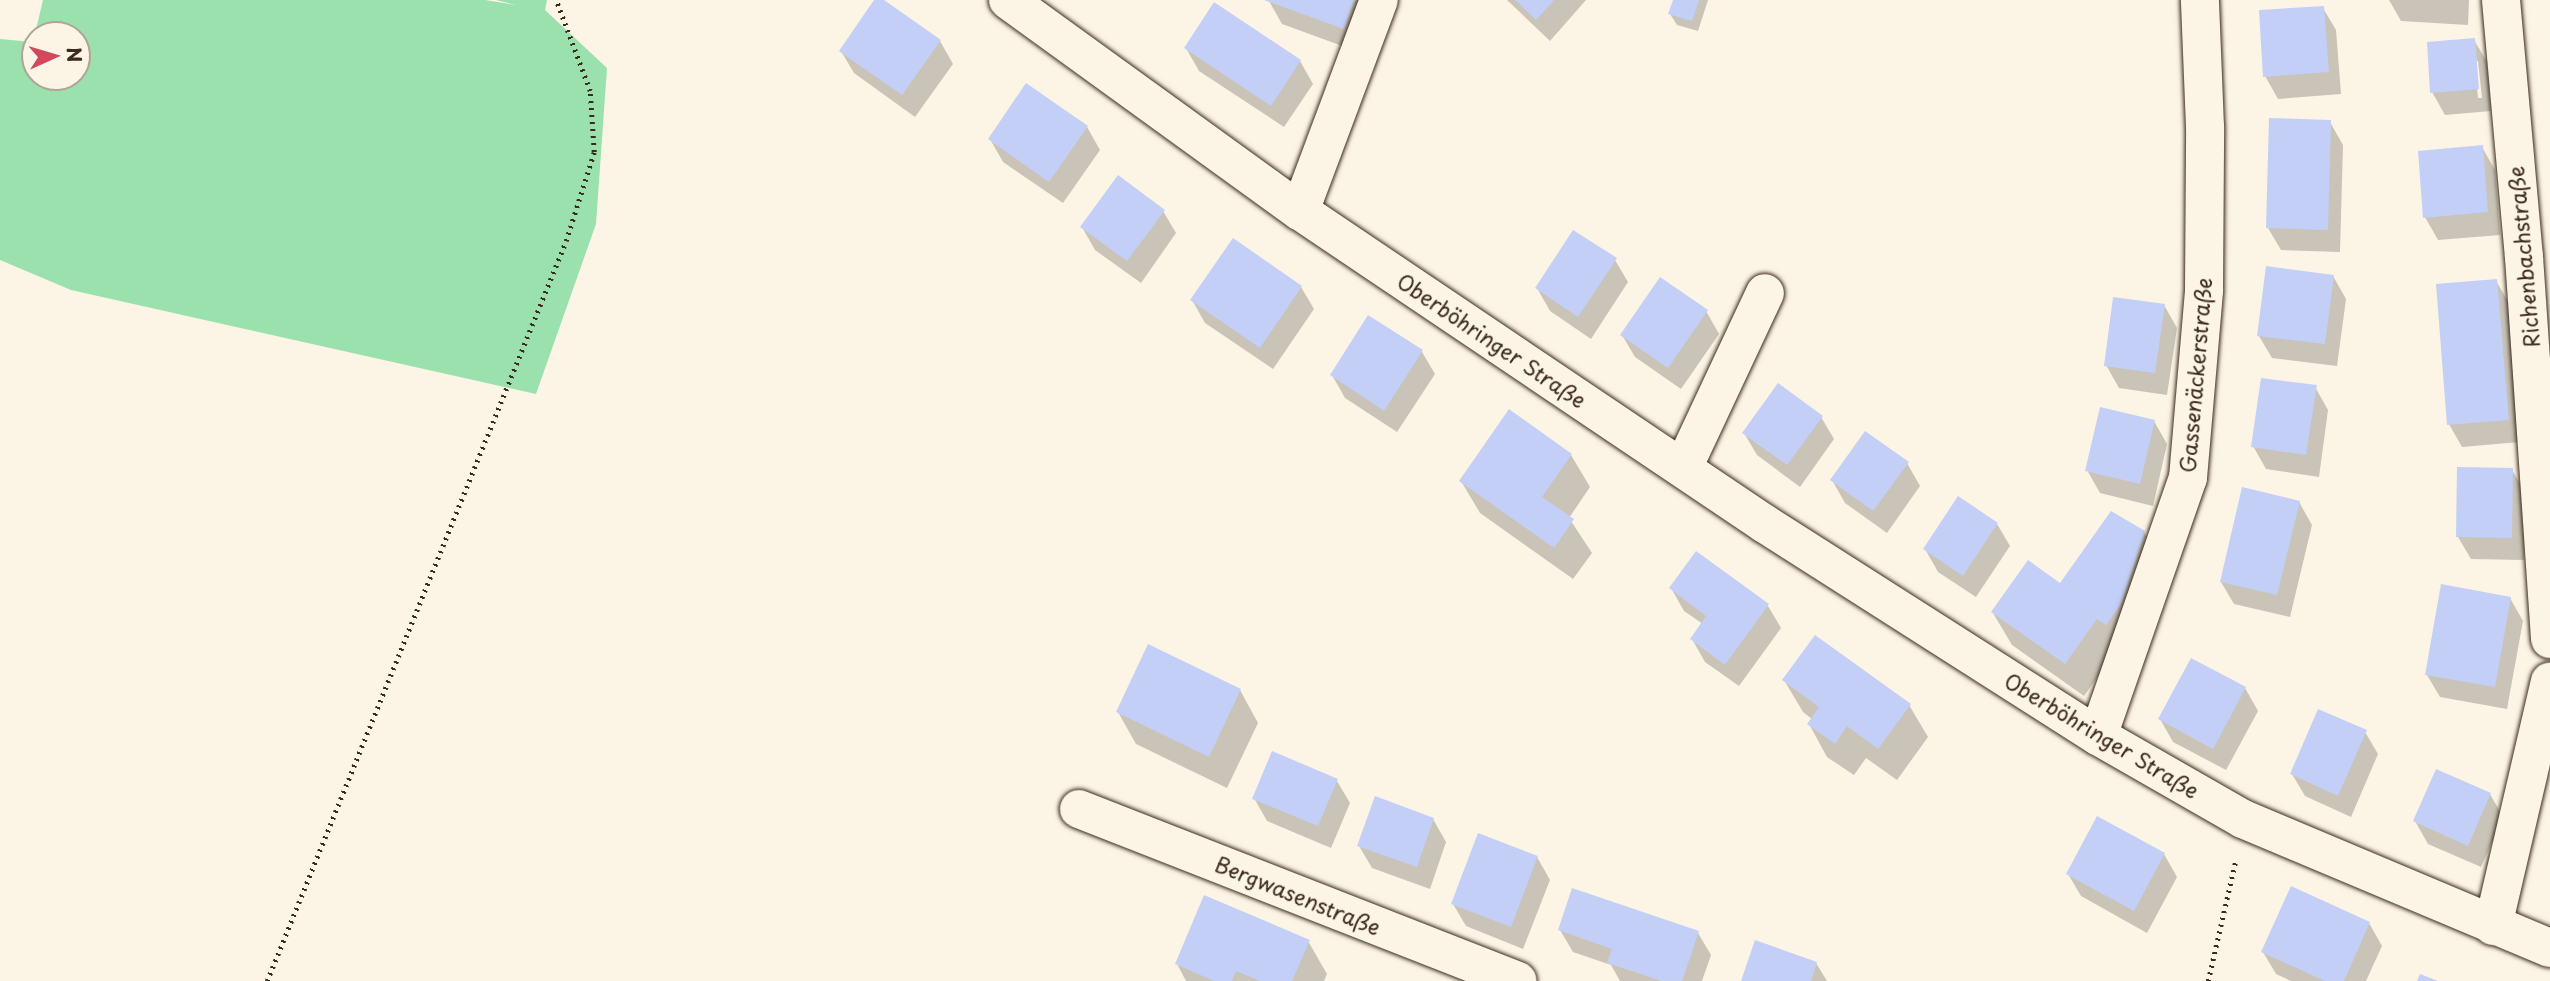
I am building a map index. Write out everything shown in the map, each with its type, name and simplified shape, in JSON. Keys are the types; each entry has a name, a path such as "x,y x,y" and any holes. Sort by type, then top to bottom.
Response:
{"street":[{"name":"Oberböhringer Straße","path":"1008,0 1300,211 1683,468 2098,736 2250,821 2550,948"},
{"path":"1300,211 1379,0"},
{"name":"Gassenäckerstraße","path":"2098,736 2188,478 2204,290 2205,127 2200,0"},
{"name":"Richenbachstraße","path":"2501,0 2537,259 2550,639"},
{"path":"1683,468 1765,293"},
{"path":"2493,926 2550,682"},
{"name":"Bergwasenstraße","path":"1079,808 1517,981"}],"path":[{"path":"267,981 566,241 594,152 590,91 556,0"},
{"path":"2208,981 2236,858 2250,821"}],"green space":[{"path":"43,0 485,0 516,5 496,0 547,0 545,10 607,68 596,224 536,394 71,290 0,260 0,39 21,41 21,91 91,91 91,21 38,21"}],"building":[{"path":"874,0 884,0 941,40 902,95 839,51"},
{"path":"1264,0 1354,0 1344,29"},
{"path":"1515,0 1554,0 1536,20"},
{"path":"1673,0 1699,0 1692,21 1668,14"},
{"path":"1214,2 1301,60 1271,106 1184,48"},
{"path":"2324,6 2329,72 2263,77 2259,10"},
{"path":"2475,38 2479,89 2430,93 2427,42"},
{"path":"1026,83 1088,126 1049,182 988,139"},
{"path":"2269,118 2331,120 2328,230 2266,228"},
{"path":"2483,145 2488,212 2423,218 2418,151"},
{"path":"1118,175 1165,210 1127,261 1080,227"},
{"path":"1573,230 1617,258 1578,317 1535,288"},
{"path":"1233,238 1302,286 1260,348 1190,300"},
{"path":"2266,266 2334,275 2325,344 2257,336"},
{"path":"1660,277 1708,310 1668,368 1620,335"},
{"path":"2497,279 2509,420 2447,425 2436,284"},
{"path":"2113,297 2165,304 2155,373 2104,366"},
{"path":"1368,315 1423,350 1384,411 1330,375"},
{"path":"2261,378 2317,385 2306,455 2251,447"},
{"path":"1778,383 1823,416 1787,465 1742,433"},
{"path":"2100,407 2155,420 2140,484 2085,471"},
{"path":"1509,409 1572,454 1542,497 1574,519 1554,548 1459,481"},
{"path":"1865,431 1909,462 1873,511 1830,480"},
{"path":"2457,467 2513,468 2512,538 2456,537"},
{"path":"2242,487 2300,501 2277,595 2220,582"},
{"path":"1958,496 1998,523 1963,576 1923,549"},
{"path":"2111,511 2145,531 2121,604 2106,625 2097,619 2065,664 1991,612 2028,560 2060,583"},
{"path":"1696,551 1769,604 1725,665 1690,639 1706,616 1669,588"},
{"path":"2441,584 2511,597 2495,687 2425,675"},
{"path":"1815,635 1911,704 1878,749 1847,726 1835,744 1807,724 1819,707 1782,680"},
{"path":"1148,644 1241,689 1209,757 1116,712"},
{"path":"2191,658 2246,687 2213,749 2158,719"},
{"path":"2318,709 2367,730 2338,796 2290,774"},
{"path":"1272,751 1338,779 1318,826 1252,799"},
{"path":"2436,769 2491,793 2468,846 2413,821"},
{"path":"1375,796 1434,818 1417,867 1357,846"},
{"path":"2097,816 2165,853 2134,911 2066,874"},
{"path":"1478,833 1538,856 1511,927 1451,904"},
{"path":"2291,886 2370,922 2344,981 2325,981 2261,952"},
{"path":"1572,888 1699,931 1682,981 1662,981 1607,963 1612,949 1558,930"},
{"path":"1204,895 1310,940 1292,981 1260,981 1236,971 1232,981 1214,981 1175,964"},
{"path":"1755,940 1817,962 1811,981 1741,981"},
{"path":"2420,974 2438,981 2417,981"}]}
